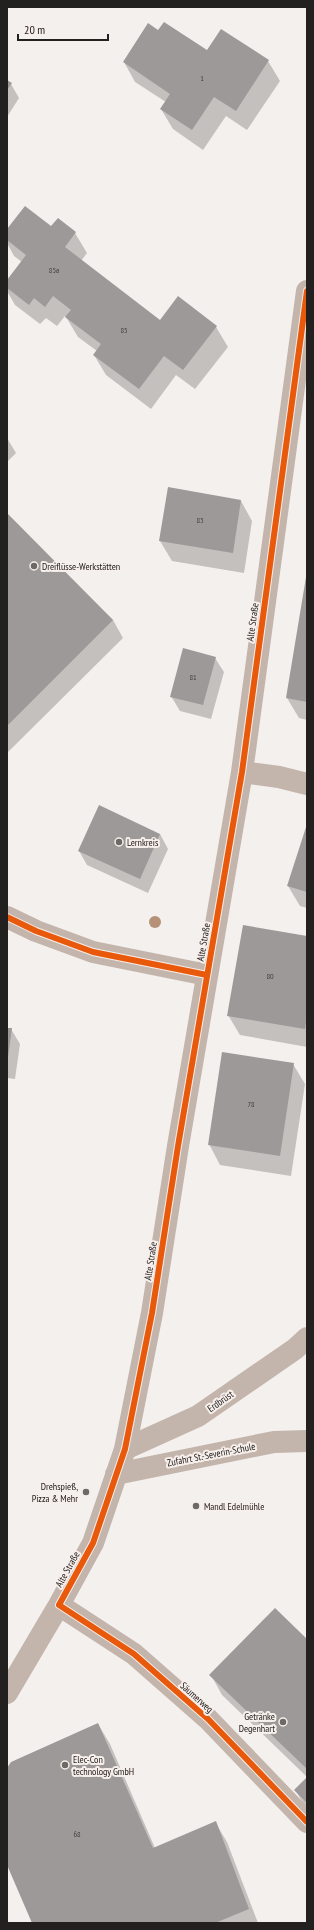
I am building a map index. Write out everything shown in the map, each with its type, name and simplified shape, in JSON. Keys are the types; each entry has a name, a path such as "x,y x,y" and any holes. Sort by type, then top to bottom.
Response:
{"street":[{"name":"Alte Straße","path":"7,1693 59,1605 93,1543 125,1449 152,1313 207,975 242,772 307,291"},
{"path":"242,772 279,777 307,784"},
{"path":"7,917 36,931 93,952 207,975"},
{"name":"Erdbrüst","path":"125,1449 198,1416 295,1349 307,1338"},
{"name":"Zufahrt St.-Severin-Schule","path":"116,1474 274,1442 307,1441"},
{"name":"Säumerweg","path":"59,1605 134,1654 208,1719 307,1822"}],"building":[{"path":"164,22 207,50 221,29 269,60 236,111 214,97 192,130 160,109 170,94 123,62 148,23 158,30"},
{"path":"7,80 12,83 7,90"},
{"path":"25,206 51,226 58,218 76,232 65,247 160,320 178,296 217,326 183,370 164,356 139,389 93,355 101,344 65,317 71,310 53,296 45,307 34,298 29,305 7,288 7,280 26,255 7,240 7,229"},
{"path":"168,487 241,500 233,553 159,541"},
{"name":"Dreiflüsse-Werkstätten","path":"7,513 113,620 7,726"},
{"path":"307,577 307,702 286,698"},
{"path":"183,648 216,657 203,705 170,697"},
{"name":"Lernkreis","path":"99,805 160,834 140,879 78,851"},
{"path":"307,824 307,892 287,886"},
{"path":"243,925 307,936 307,1016 305,1029 227,1016"},
{"path":"7,1028 12,1028 8,1057 7,1057"},
{"path":"222,1052 294,1063 280,1156 208,1145"},
{"name":"Getränke Degenhart","path":"275,1608 307,1639 307,1769 209,1675"},
{"path":"98,1723 153,1848 216,1821 249,1909 215,1923 32,1923 7,1865 7,1768 11,1762"},
{"path":"307,1777 307,1803 294,1790"}],"cycle path":[{"path":"307,291 242,772 178,1146 152,1313 125,1449 93,1543 59,1605 134,1654 208,1719 307,1822"},
{"path":"7,917 36,931 93,952 207,975"}],"place":[{"name":"Dreiflüsse-Werkstätten","path":"34,566"},
{"name":"Lernkreis","path":"119,842"},
{"name":"Drehspieß, Pizza & Mehr","path":"86,1492"},
{"name":"Mandl Edelmühle","path":"196,1506"},
{"name":"Getränke Degenhart","path":"283,1722"},
{"name":"Elec-Con technology GmbH","path":"65,1765"}]}
